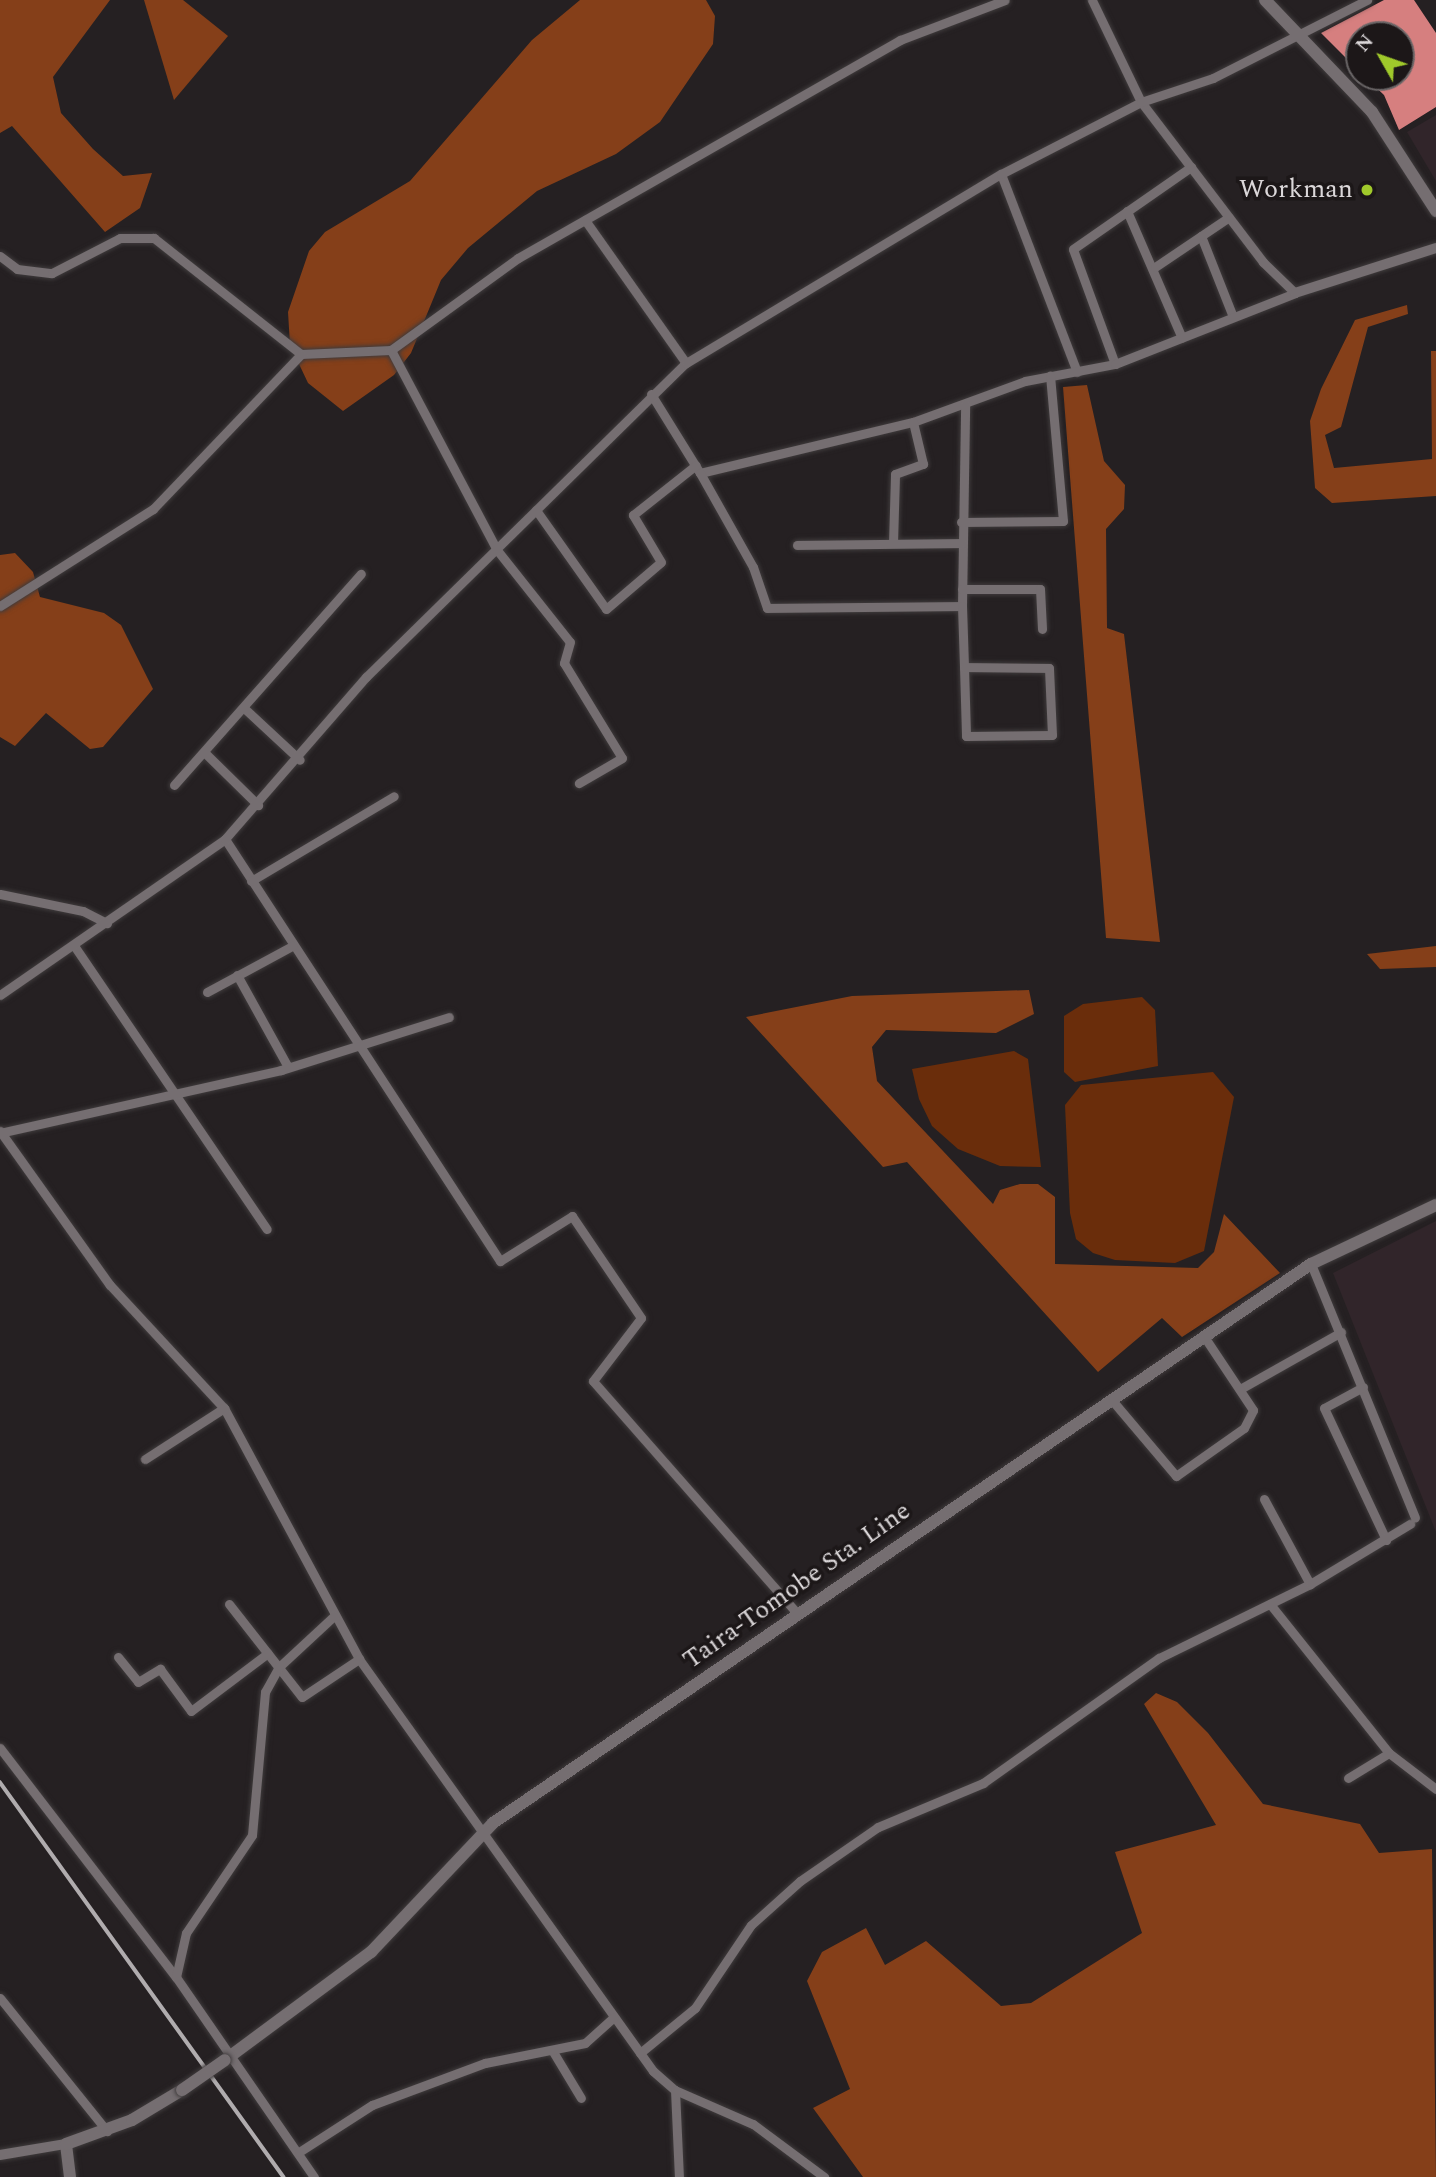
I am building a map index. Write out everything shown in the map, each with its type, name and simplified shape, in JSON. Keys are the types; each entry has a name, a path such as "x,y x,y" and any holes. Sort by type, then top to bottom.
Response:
{"main road":[{"path":"1265,0 1372,112 1436,211"},
{"name":"Taira-Tomobe Sta. Line","path":"66,2144 107,2131 182,2091 229,2057 371,1952 482,1835 797,1613 1311,1265 1436,1205"},
{"path":"66,2144 69,2177"}],"street":[{"path":"0,256 17,269 52,273 120,238 154,238 302,354 391,350 477,284 900,40 1005,0"},
{"path":"1092,0 1141,102 1229,217 1295,293"},
{"path":"0,995 75,947 225,839 300,760 366,677 497,550 651,394 686,363 1001,174 1141,102 1213,78 1367,0"},
{"path":"1115,364 1073,249 1191,167"},
{"path":"1001,174 1077,372"},
{"path":"1128,211 1155,267 1182,338"},
{"path":"1155,267 1229,217"},
{"path":"585,220 686,363"},
{"path":"1200,236 1233,317"},
{"path":"536,510 606,609 661,562 633,515 698,469 913,422 1050,376 1115,364 1295,293 1436,248"},
{"path":"391,350 497,550 570,642 564,663 622,758 579,783"},
{"path":"0,606 153,509 302,354"},
{"path":"961,523 1063,521 1050,376"},
{"path":"651,394 698,469 753,567 767,608 962,606"},
{"path":"964,667 1049,668 1052,735 966,736 962,606 961,523 965,404"},
{"path":"893,543 895,474 922,464 913,422"},
{"path":"797,545 962,544"},
{"path":"174,785 361,574"},
{"path":"962,589 1040,589 1042,629"},
{"path":"244,708 300,760"},
{"path":"204,752 258,805"},
{"path":"251,881 394,796"},
{"path":"225,839 292,946 361,1040 500,1261 572,1216 641,1318 593,1381 797,1613"},
{"path":"0,894 83,911 107,923"},
{"path":"207,992 292,946"},
{"path":"75,947 169,1092 267,1229"},
{"path":"237,975 288,1067"},
{"path":"449,1017 361,1040 288,1067 0,1132 110,1285 224,1408 359,1659 640,2053 675,2090 753,2124 824,2177"},
{"path":"640,2053 695,2008 736,1942 800,1881 877,1827 983,1783 1159,1658 1310,1584 1386,1540 1413,1520 1341,1332 1311,1265"},
{"path":"1240,1389 1341,1332"},
{"path":"1111,1399 1176,1476 1244,1428 1253,1410 1205,1338"},
{"path":"1363,1387 1324,1408 1386,1540"},
{"path":"145,1459 224,1408"},
{"path":"1264,1499 1310,1584"},
{"path":"229,1604 302,1697 359,1659"},
{"path":"1270,1604 1389,1753 1436,1789"},
{"path":"176,1977 186,1933 252,1835 265,1692 279,1667 335,1615"},
{"path":"118,1657 138,1682 160,1669 191,1711 268,1653"},
{"path":"0,1748 176,1977 314,2177"},
{"path":"1348,1778 1389,1753"},
{"path":"0,1998 107,2131"},
{"path":"299,2152 372,2105 485,2063 585,2043 613,2018"},
{"path":"552,2050 581,2098"},
{"path":"675,2090 679,2177"},
{"path":"0,2155 66,2144"}],"shaded area":[{"path":"0,0 110,0 53,77 61,113 93,149 123,176 152,173 140,208 105,232 12,126 0,133"},
{"path":"144,0 183,0 228,36 174,100"},
{"path":"580,0 706,0 715,16 713,44 660,122 616,154 537,191 468,248 441,280 411,353 394,375 343,411 308,383 290,345 288,312 309,251 325,232 410,181 532,40"},
{"path":"1436,115 1436,181 1407,132"},
{"path":"1407,305 1408,314 1368,327 1341,427 1325,435 1334,468 1432,459 1431,351 1436,351 1436,496 1332,503 1315,488 1310,421 1321,389 1355,320"},
{"path":"1087,385 1104,461 1125,485 1124,509 1106,529 1107,628 1124,634 1160,942 1106,938 1063,387"},
{"path":"15,553 33,572 40,597 104,613 121,625 153,689 103,747 90,749 46,713 15,746 0,737 0,555"},
{"path":"1436,946 1436,967 1380,969 1367,954"},
{"path":"1029,990 1034,1014 996,1033 886,1030 872,1047 877,1081 993,1204 1000,1190 1020,1184 1038,1184 1055,1197 1055,1264 1198,1268 1214,1252 1224,1214 1280,1273 1182,1337 1162,1318 1098,1372 907,1162 883,1167 746,1017 852,996"},
{"path":"1142,997 1155,1010 1158,1066 1075,1082 1064,1072 1064,1016 1083,1004"},
{"path":"1014,1051 1028,1059 1041,1167 1000,1166 958,1149 932,1126 919,1099 912,1069"},
{"path":"1213,1072 1234,1097 1204,1251 1175,1263 1115,1260 1093,1253 1076,1239 1070,1213 1065,1105 1081,1085"},
{"path":"1436,1221 1436,1532 1333,1273"},
{"path":"1156,1693 1177,1702 1208,1733 1263,1804 1360,1824 1379,1853 1432,1849 1436,2177 863,2177 813,2108 850,2089 807,1981 822,1952 866,1928 885,1965 926,1941 1001,2006 1031,2003 1142,1933 1115,1852 1216,1825 1144,1704"}],"building":[{"path":"1384,0 1414,0 1436,33 1436,107 1399,130 1380,91 1415,91 1415,21 1345,21 1345,57 1321,33"}],"railway":[{"path":"0,1782 284,2177"}],"place":[{"name":"Workman","path":"1367,190"}]}
